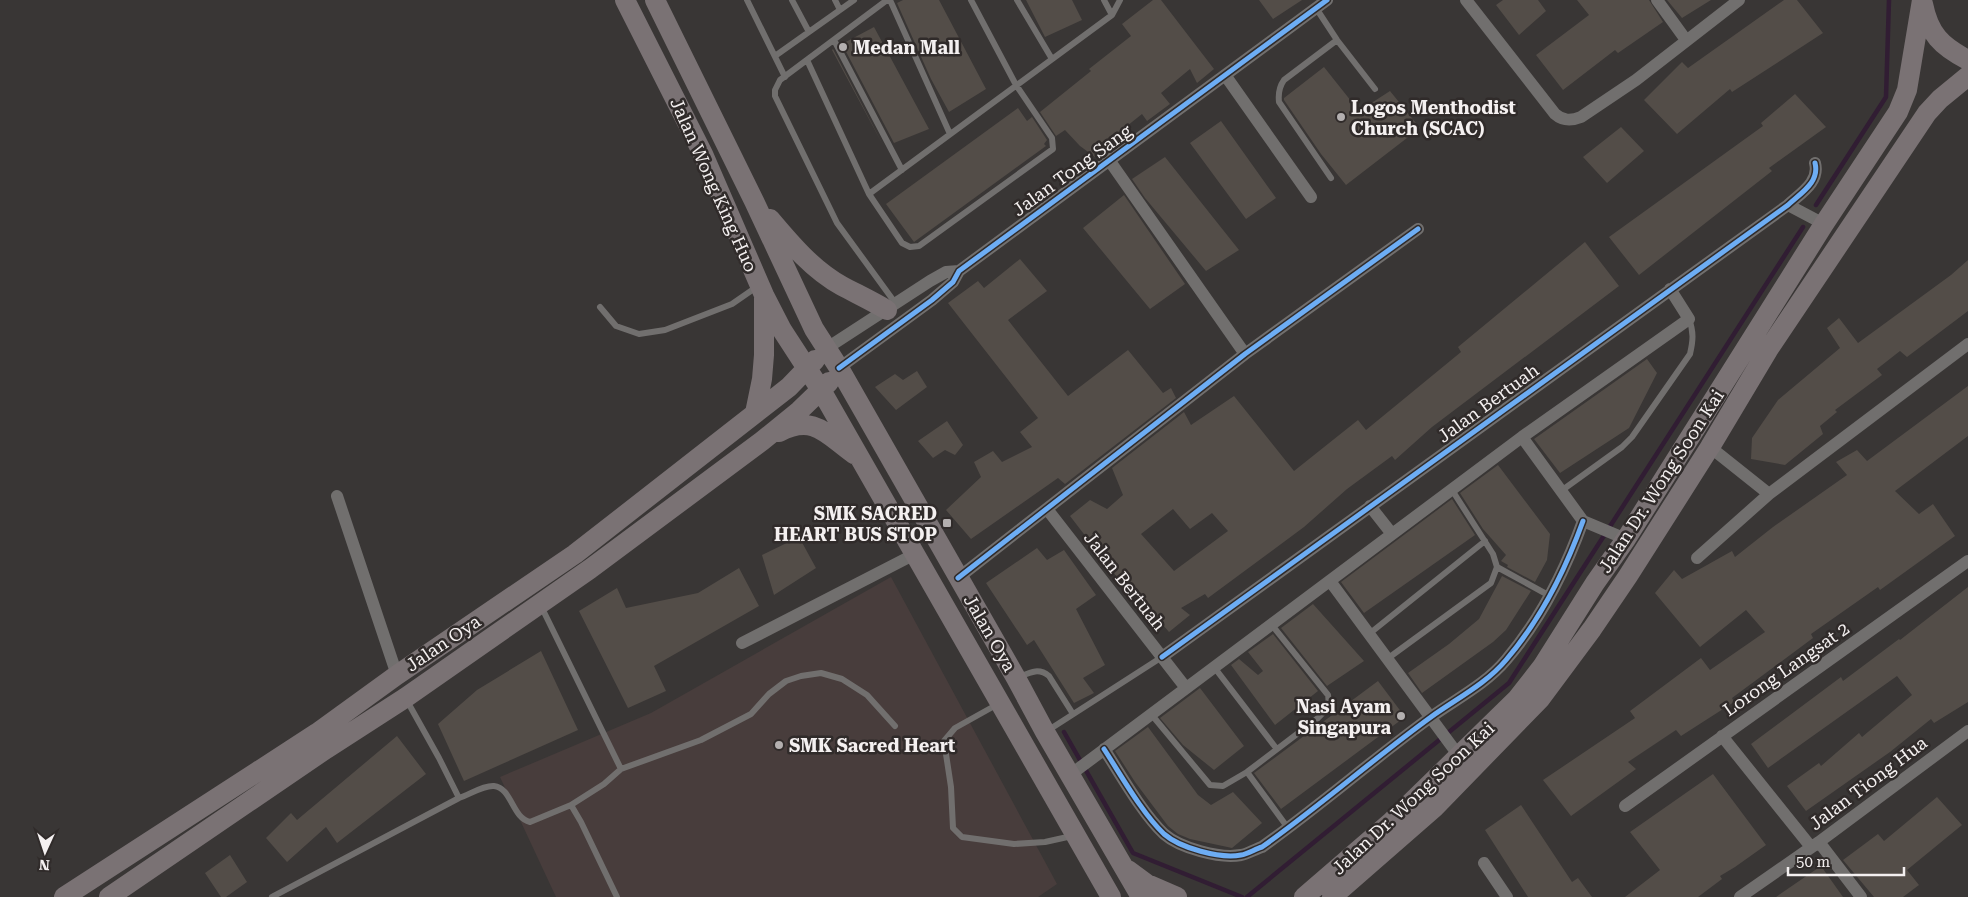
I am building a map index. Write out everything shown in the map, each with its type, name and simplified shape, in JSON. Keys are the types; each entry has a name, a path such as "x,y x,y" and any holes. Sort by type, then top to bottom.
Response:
{"main road":[{"name":"Jalan Wong King Huo","path":"625,0 703,154 761,290 782,330 807,368"},
{"name":"Jalan Wong King Huo","path":"655,0 754,201 814,329 827,348"},
{"path":"1922,0 1926,20 1936,37 1951,51 1968,60"},
{"name":"Jalan Dr. Wong Soon Kai","path":"1304,897 1392,821 1453,749 1517,699 1542,667 1595,583 1619,536 1898,112 1907,90 1922,0"},
{"name":"Jalan Dr. Wong Soon Kai","path":"1332,897 1434,808 1540,699 1592,629 1710,447 1768,350 1927,113 1940,99 1968,76"},
{"path":"754,201 798,253 810,263 840,285 891,307"},
{"path":"756,413 764,355 761,290"},
{"name":"Jalan Oya","path":"64,897 317,732 575,554 789,387 827,348 1045,732 1074,771 1141,897"},
{"name":"Jalan Oya","path":"807,368 822,390 1075,835 1105,892"},
{"name":"Jalan Oya","path":"109,897 326,749 405,698 590,569 762,440 822,390 839,368"},
{"path":"762,440 790,426 808,424 816,426 860,458"},
{"path":"1124,867 1147,884 1177,897"}],"street":[{"name":"Jalan Tong Sang","path":"839,368 932,300 953,282 959,270 1327,0"},
{"path":"1466,0 1555,114 1565,120 1574,120 1581,117 1636,80 1739,0"},
{"path":"1657,0 1686,40"},
{"path":"1225,75 1311,197"},
{"path":"1109,160 1246,354"},
{"name":"Jalan Bertuah","path":"1047,508 1162,657 1788,205 1814,180 1817,174 1816,163"},
{"path":"1788,205 1824,224"},
{"path":"958,578 1246,354 1418,229"},
{"name":"Jalan Tong Sang","path":"827,348 946,272 959,270"},
{"path":"1074,771 1522,437 1689,319 1670,289"},
{"path":"1697,558 1769,494 1968,344"},
{"path":"1522,437 1587,524 1619,536"},
{"path":"1710,447 1769,494"},
{"path":"337,496 397,675"},
{"path":"1370,506 1392,534"},
{"path":"1104,749 1149,816 1165,835 1185,846 1212,854 1240,855 1262,847 1434,722 1494,673 1506,660 1550,596 1587,524"},
{"path":"742,643 915,554"},
{"name":"Lorong Langsat 2","path":"1625,806 1968,561"},
{"path":"1330,580 1453,749"},
{"path":"1162,657 1186,688"},
{"name":"Jalan Tiong Hua","path":"1740,897 1815,845 1968,731"},
{"path":"1722,736 1861,897"},
{"path":"1484,864 1507,897"}],"lane":[{"path":"747,0 784,77"},
{"path":"792,0 809,32"},
{"path":"835,0 840,10"},
{"path":"775,56 854,0"},
{"path":"891,307 837,223 780,109 775,96 775,90 780,80 889,0 950,134"},
{"path":"807,60 869,194 902,243 910,247 919,246 1051,152 1053,146 1052,138 1016,86 971,0"},
{"path":"1017,0 1052,58"},
{"path":"1104,0 1112,15"},
{"path":"869,194 1112,15 1120,0"},
{"path":"1316,8 1337,40 1375,89"},
{"path":"834,40 902,170"},
{"path":"1331,178 1279,102 1278,95 1280,85 1284,80 1337,40"},
{"path":"600,307 616,326 639,334 665,330 732,304 761,290"},
{"path":"1561,491 1622,447 1632,437 1690,354 1693,330 1689,319"},
{"path":"1387,659 1491,582 1497,567 1493,554 1452,490"},
{"path":"1369,634 1485,541"},
{"path":"1497,567 1550,596"},
{"path":"540,604 621,769"},
{"path":"1151,714 1210,785 1223,786 1247,772 1276,748 1318,718 1329,703 1328,695 1272,624"},
{"path":"1045,732 1162,657"},
{"path":"1214,667 1276,748"},
{"path":"1016,678 1036,671 1046,673 1074,714"},
{"path":"272,897 459,798 493,786 501,788 524,821 530,822 571,805 604,784 621,769 701,740 751,714 769,694 786,681 801,676 821,673 842,679 868,695 895,726"},
{"path":"405,698 459,798"},
{"path":"1000,703 955,728 944,741 951,787 954,828 962,837 1014,844 1045,842 1075,835"},
{"path":"1247,772 1288,828"},
{"path":"571,805 617,897"}],"shaded area":[{"name":"SMK Sacred Heart","path":"891,577 1057,884 1038,897 556,897 500,777 651,713"}],"building":[{"path":"903,0 939,0 986,89 949,112 931,79 897,3"},
{"path":"1026,0 1072,0 1082,20 1045,37"},
{"path":"1153,0 1161,0 1214,69 1197,83 1190,69 1161,93 1170,104 1147,121 1142,114 1112,138 1115,140 1095,157 1080,146 1065,130 1056,136 1040,112 1091,71 1089,69 1131,36 1122,24"},
{"path":"1259,0 1302,0 1273,19"},
{"path":"1503,0 1538,0 1546,11 1519,35 1496,5"},
{"path":"1577,0 1649,0 1663,22 1618,53 1615,50 1563,90 1536,55 1589,15"},
{"path":"1667,0 1711,0 1682,18"},
{"path":"1784,0 1797,0 1823,33 1732,92 1730,89 1677,134 1644,100 1682,62 1688,68"},
{"path":"874,27 929,129 894,143 842,44"},
{"path":"833,49 884,147 832,50"},
{"path":"1324,67 1359,111 1390,91 1420,128 1346,185 1321,154 1284,100 1284,98"},
{"path":"1795,94 1826,127 1769,168 1772,171 1639,275 1609,237 1763,126 1761,123"},
{"path":"1018,108 1027,121 1032,117 1047,140 1044,144 1046,146 914,242 886,204"},
{"path":"1221,121 1276,198 1246,219 1190,143"},
{"path":"1621,127 1644,151 1607,183 1583,157"},
{"path":"1165,157 1239,250 1206,271 1145,198 1132,179"},
{"path":"1124,195 1185,284 1150,309 1083,228"},
{"path":"1585,242 1619,286 1432,427 1395,460 1392,456 1347,489 1304,527 1208,598 1205,594 1181,608 1190,615 1169,632 1123,578 1120,581 1070,516 1090,500 1107,509 1123,495 1112,468 1184,412 1191,425 1234,396 1294,471 1358,420 1366,430 1461,352 1458,347","holes":["1173,509 1190,529 1212,513 1228,531 1174,571 1141,534"]},
{"path":"1020,259 1047,291 1008,320 1068,396 1128,350 1163,393 1171,388 1176,398 1065,484 1058,478 971,539 946,510 981,477 974,462 993,451 1002,462 1032,447 1020,432 1038,418 948,303 978,281 984,288"},
{"path":"1968,260 1968,311 1907,357 1900,351 1877,369 1882,375 1835,410 1837,412 1820,426 1823,434 1785,465 1751,459 1752,438 1778,400 1840,348 1827,328 1839,318 1858,343 1951,275"},
{"path":"1647,359 1657,373 1629,428 1560,473 1534,439"},
{"path":"917,371 927,387 896,410 875,387 895,374 903,380"},
{"path":"1968,386 1968,436 1895,491 1919,514 1933,504 1955,536 1880,590 1878,587 1811,634 1813,638 1732,698 1734,702 1681,736 1676,730 1628,762 1636,769 1571,816 1543,780 1635,718 1630,711 1701,658 1710,670 1765,632 1746,610 1700,647 1655,593 1674,570 1682,579 1732,551 1735,557 1773,527 1847,475 1836,462 1857,450 1867,461"},
{"path":"947,421 963,445 955,455 945,450 933,458 918,441"},
{"path":"1498,465 1550,534 1547,560 1535,582 1507,567 1508,565 1501,561 1506,555 1483,529 1460,493"},
{"path":"1452,499 1475,535 1364,613 1341,582"},
{"path":"799,537 816,568 774,595 762,555"},
{"path":"1037,548 1047,560 1064,550 1096,595 1076,609 1105,665 1083,678 1094,693 1074,703 1034,640 1027,645 986,583"},
{"path":"739,568 759,606 654,666 666,691 628,708 579,611 617,588 626,608 698,593"},
{"path":"1502,576 1531,591 1506,630 1493,642 1422,693 1408,673 1449,644 1479,619"},
{"path":"1968,587 1968,702 1934,723 1931,719 1890,752 1806,811 1787,786 1819,763 1821,766 1859,733 1862,737 1912,695 1897,676 1768,768 1751,744 1841,677 1843,681 1900,640"},
{"path":"1313,604 1364,661 1327,686 1281,628"},
{"path":"1273,634 1318,691 1275,725 1231,665 1239,659 1258,675 1263,671 1248,652"},
{"path":"541,651 578,730 464,781 438,724 477,690"},
{"path":"1378,681 1405,717 1281,809 1254,773"},
{"path":"1200,688 1244,746 1214,770 1183,745 1160,718"},
{"path":"1148,727 1198,795 1211,805 1233,792 1262,823 1232,848 1190,839 1178,834 1168,826 1135,782 1115,751"},
{"path":"397,736 426,774 337,843 326,827 287,862 266,838 291,813 297,820"},
{"path":"1713,774 1766,845 1720,876 1722,879 1698,897 1625,897 1660,870 1630,832"},
{"path":"1937,797 1962,825 1907,870 1919,885 1903,897 1874,897 1843,860 1878,834 1884,841"},
{"path":"1521,805 1572,882 1578,878 1592,897 1528,897 1485,830"},
{"path":"230,855 247,882 226,897 221,897 205,873"},
{"path":"1821,866 1843,897 1776,897"}],"waterway":[{"path":"1816,205 1886,97 1889,0"},
{"path":"1247,897 1509,683 1803,227"},
{"path":"1064,732 1133,853 1242,897"}],"cycle path":[{"path":"839,368 932,300 953,282 959,271 1327,0"},
{"path":"1162,657 1788,205 1812,181 1815,176 1815,163"},
{"path":"958,578 1245,354 1418,229"},
{"path":"1104,749 1148,816 1171,839 1190,848 1212,854 1232,856 1244,854 1262,847 1409,733 1480,684 1498,669 1519,644 1551,594 1583,521"}],"place":[{"name":"Medan Mall","path":"843,47"},
{"name":"Logos Menthodist Church (SCAC)","path":"1341,117"},
{"name":"SMK SACRED HEART BUS STOP","path":"947,523"},
{"name":"Nasi Ayam Singapura","path":"1401,716"},
{"name":"SMK Sacred Heart","path":"779,745"}]}
